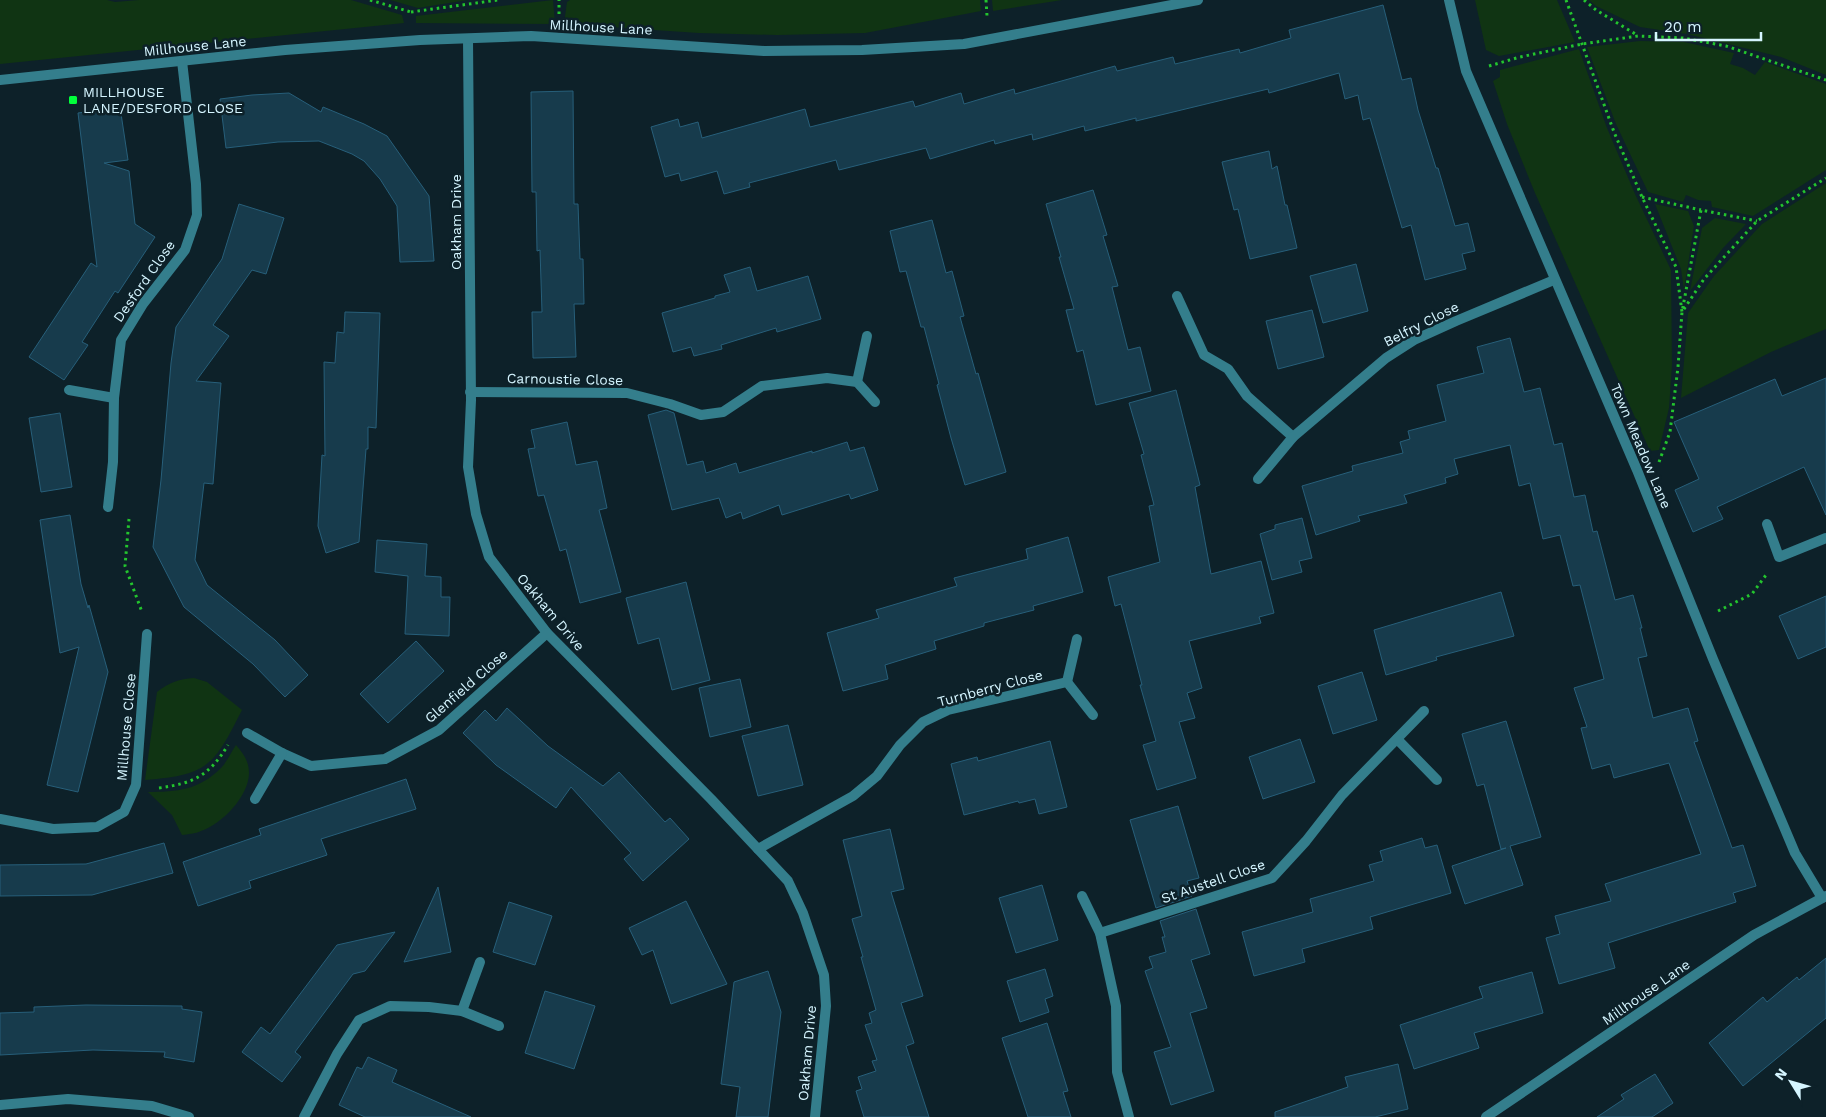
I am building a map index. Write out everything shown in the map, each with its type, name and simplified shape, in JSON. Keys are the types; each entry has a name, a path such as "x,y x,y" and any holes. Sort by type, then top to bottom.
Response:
{"street":[{"name":"Millhouse Lane","path":"0,80 285,50 409,40 531,36 764,50 862,50 964,44 1198,0"},
{"name":"Town Meadow Lane","path":"1449,0 1466,71 1637,470 1698,622 1795,853 1824,897"},
{"name":"Oakham Drive","path":"468,39 470,392 468,467 476,514 489,557 548,633 711,799 788,881 803,913 824,975 826,1006 815,1117"},
{"name":"Desford Close","path":"108,507 113,462 114,398 121,340 143,304 185,250 197,216 196,184 182,61"},
{"name":"Belfry Close","path":"1258,479 1293,437 1386,358 1414,340 1554,280"},
{"path":"1177,296 1204,355 1228,369 1247,396 1293,437"},
{"path":"866,336 857,382 875,402"},
{"name":"Carnoustie Close","path":"470,392 627,393 670,404 701,415 723,412 762,386 827,378 857,382"},
{"path":"69,390 114,398"},
{"path":"1767,524 1779,557 1826,538"},
{"name":"Glenfield Close","path":"247,733 282,753 311,766 385,759 440,730 548,633"},
{"name":"Millhouse Close","path":"0,820 53,829 97,827 124,812 136,785 147,634"},
{"path":"1077,639 1067,682 1093,715"},
{"name":"Turnberry Close","path":"758,849 853,796 877,776 900,745 923,722 948,710 1067,682"},
{"name":"St Austell Close","path":"1100,933 1272,878 1306,841 1342,795 1424,711"},
{"path":"1397,739 1436,780"},
{"path":"255,799 282,753"},
{"path":"1082,896 1100,933 1116,1006 1117,1072 1129,1117"},
{"name":"Millhouse Lane","path":"1486,1117 1754,935 1824,897"},
{"path":"462,1011 480,962"},
{"path":"304,1117 337,1054 359,1020 390,1006 429,1007 462,1011 499,1026"},
{"path":"0,1105 68,1099 152,1106 189,1117"}],"path":[{"path":"370,0 410,12 498,0"},
{"path":"1566,0 1614,132 1676,267 1682,312"},
{"path":"1584,0 1596,10 1638,36"},
{"path":"409,40 410,12"},
{"path":"1466,71 1582,44 1638,36 1683,38 1726,46 1826,80"},
{"path":"1682,312 1704,279 1757,221 1826,178"},
{"path":"1642,196 1757,221"},
{"path":"1637,470 1660,462 1670,432 1682,312 1701,210"},
{"path":"108,507 130,511 125,566 147,626 147,634"},
{"path":"1698,622 1752,594 1779,557"},
{"path":"136,785 158,788 180,785 201,776 218,762 238,728 247,733"}],"green space":[{"path":"0,0 107,0 115,2 139,0 351,0 402,15 404,23 0,64"},
{"path":"390,0 468,0 418,8"},
{"path":"553,0 555,24 416,23 416,16"},
{"path":"570,0 980,0 981,11 865,33 777,35 699,33 564,24 567,2"},
{"path":"992,0 1062,0 993,11"},
{"path":"1475,0 1557,0 1575,42 1499,56 1486,50"},
{"path":"1589,0 1826,0 1826,75 1781,57 1687,34 1640,27 1596,6"},
{"path":"1640,41 1684,42 1734,53 1730,64 1743,68 1755,75 1765,62 1826,84 1826,170 1753,216 1712,207 1711,201 1698,200 1686,195 1683,202 1648,192 1616,124 1587,47"},
{"path":"1579,49 1607,128 1635,194 1671,270 1672,365 1669,408 1659,450 1650,451 1535,193 1507,124 1493,81 1500,77 1500,70"},
{"path":"1826,183 1826,329 1771,352 1681,398 1688,313 1714,276 1762,224"},
{"path":"1655,204 1688,211 1694,226 1684,290 1681,269"},
{"path":"1715,218 1746,224 1723,248 1690,291 1702,228"},
{"path":"194,678 207,682 242,710 224,743 207,764 183,775 145,780 157,692 175,682"},
{"path":"236,745 245,757 249,773 248,782 239,800 225,816 209,827 196,833 182,835 172,815 148,792 178,790 204,781 223,766"}],"building":[{"path":"1383,5 1402,80 1411,78 1418,110 1455,226 1468,223 1475,251 1462,254 1466,269 1425,280 1411,225 1402,228 1370,118 1363,120 1358,95 1345,99 1339,73 1269,93 1268,89 1136,121 1136,118 1085,131 1084,126 1033,140 1032,134 995,144 994,140 930,159 926,148 839,170 836,160 749,183 750,187 724,194 717,171 681,181 679,173 665,177 651,127 678,119 680,127 698,122 702,138 805,109 810,127 913,101 915,107 961,93 964,104 1014,89 1015,94 1115,66 1117,71 1173,57 1175,64 1239,49 1240,53 1291,38 1289,30"},
{"path":"573,91 574,204 578,204 580,259 583,259 584,304 574,304 576,357 533,358 532,312 542,312 540,250 537,251 536,192 532,192 531,92"},
{"path":"289,93 321,112 323,107 387,136 429,196 434,261 400,262 397,206 380,179 364,161 352,154 319,141 278,142 226,148 220,99"},
{"path":"120,107 128,160 104,163 129,171 135,224 155,237 118,293 115,291 82,342 88,345 64,380 29,357 91,263 97,267 78,113"},
{"path":"1269,151 1272,169 1277,166 1297,248 1250,259 1238,209 1234,210 1222,162"},
{"path":"1093,190 1107,235 1103,236 1118,286 1112,287 1128,350 1140,347 1151,391 1096,405 1083,350 1077,352 1066,310 1074,309 1046,204"},
{"path":"239,204 284,218 266,274 252,270 213,325 229,336 196,381 221,383 213,484 204,483 195,560 207,585 275,640 308,675 285,697 253,664 184,607 153,547 176,327 222,259"},
{"path":"932,220 946,273 952,271 964,316 960,317 1006,472 965,485 937,385 939,384 924,327 921,327 906,271 900,272 890,231"},
{"path":"1356,264 1368,311 1323,323 1310,276"},
{"path":"750,267 757,291 808,276 821,319 777,332 776,328 721,345 722,349 694,356 691,347 673,352 662,313 730,292 724,275"},
{"path":"1312,310 1324,357 1278,369 1266,321"},
{"path":"345,312 380,313 376,428 368,427 368,449 366,449 359,542 326,553 318,526 322,455 325,456 324,362 335,363 337,332 344,333"},
{"path":"1510,338 1524,392 1540,388 1554,445 1562,443 1574,497 1585,495 1593,532 1597,531 1615,600 1633,595 1647,656 1638,658 1653,718 1688,708 1698,741 1694,742 1732,848 1743,845 1756,886 1733,893 1736,902 1608,943 1615,968 1559,984 1546,938 1560,934 1555,916 1611,901 1605,884 1701,854 1669,763 1614,778 1610,764 1592,769 1581,728 1587,727 1574,688 1604,679 1580,585 1573,586 1560,535 1543,539 1530,483 1519,486 1510,445 1454,459 1458,474 1445,478 1446,483 1404,495 1407,503 1358,516 1360,521 1316,535 1302,486 1353,471 1352,466 1403,453 1400,442 1410,439 1408,431 1446,421 1437,385 1484,373 1477,347"},
{"path":"1826,378 1826,515 1804,467 1717,507 1723,519 1693,532 1675,490 1699,479 1674,422 1775,379 1782,396"},
{"path":"1176,390 1200,485 1195,487 1211,574 1261,561 1274,613 1259,617 1261,623 1189,641 1202,688 1187,693 1195,718 1179,722 1196,778 1157,790 1143,745 1156,741 1140,685 1142,685 1121,604 1115,606 1108,577 1160,562 1149,506 1154,505 1141,455 1144,454 1129,403"},
{"path":"666,410 674,413 687,465 703,461 706,473 736,463 739,473 847,442 850,451 864,447 878,490 851,499 849,494 782,515 779,505 743,519 741,512 726,518 719,498 672,510 648,415"},
{"path":"60,413 72,487 41,492 29,418"},
{"path":"567,422 576,465 597,461 607,508 599,510 621,592 580,603 566,549 560,551 544,495 538,496 528,449 535,448 531,430"},
{"path":"70,515 81,584 108,672 78,792 47,785 79,647 60,653 40,520"},
{"path":"1302,518 1312,558 1299,561 1302,572 1272,580 1260,534 1275,529 1275,525"},
{"path":"1068,537 1083,592 1033,606 1034,610 984,623 984,626 934,641 936,649 885,665 888,679 843,691 827,633 879,618 876,610 957,586 954,578 1028,559 1026,549"},
{"path":"377,540 427,544 425,576 441,577 441,597 450,597 449,636 405,634 408,576 375,572"},
{"path":"686,582 710,680 672,690 659,638 638,644 626,598"},
{"path":"1501,592 1514,636 1436,657 1437,660 1386,675 1374,630"},
{"path":"1826,596 1826,647 1798,659 1779,616"},
{"path":"416,641 444,671 388,723 360,694"},
{"path":"1362,672 1377,720 1333,734 1318,686"},
{"path":"740,679 751,727 710,737 699,688"},
{"path":"507,708 548,746 603,786 619,772 665,822 670,818 689,839 643,881 624,859 631,853 571,787 556,808 496,765 463,733 485,710 496,721"},
{"path":"1506,721 1541,837 1510,846 1523,885 1465,904 1452,866 1506,848 1501,849 1484,784 1477,786 1462,734"},
{"path":"788,725 803,785 758,796 742,736"},
{"path":"1300,739 1315,782 1263,799 1249,757"},
{"path":"1050,741 1067,807 1039,814 1035,799 1019,803 1018,801 964,815 951,764 977,757 978,761"},
{"path":"406,779 416,809 321,839 327,855 249,881 251,888 198,906 183,862 261,835 259,829"},
{"path":"1178,806 1199,878 1187,881 1192,896 1156,908 1130,820"},
{"path":"890,829 904,889 891,892 923,996 901,1003 914,1043 906,1046 929,1117 864,1117 856,1091 862,1089 858,1077 876,1071 872,1061 877,1060 865,1025 872,1023 869,1013 876,1010 852,919 862,916 843,840"},
{"path":"1422,838 1425,848 1437,845 1451,893 1370,917 1373,929 1302,949 1305,962 1254,976 1242,932 1313,912 1310,899 1374,881 1369,865 1383,861 1380,851"},
{"path":"164,843 173,873 92,895 0,896 0,865 86,864"},
{"path":"1042,885 1058,940 1016,953 999,898"},
{"path":"438,887 451,952 404,962"},
{"path":"686,901 727,984 671,1004 653,950 642,955 629,928"},
{"path":"509,902 552,916 535,965 493,952"},
{"path":"1196,909 1210,954 1191,960 1207,1008 1190,1013 1214,1091 1171,1105 1154,1052 1171,1047 1145,971 1153,968 1149,957 1166,952 1162,937 1165,937 1160,921"},
{"path":"395,932 365,971 353,974 295,1052 301,1057 282,1082 242,1052 261,1027 270,1034 337,945"},
{"path":"1826,958 1826,1018 1743,1086 1709,1043 1763,997 1767,1002 1797,977 1799,980"},
{"path":"1045,969 1053,996 1045,999 1049,1012 1020,1022 1007,981"},
{"path":"768,971 781,1012 768,1117 736,1117 740,1087 721,1084 734,982"},
{"path":"1532,972 1543,1013 1474,1033 1479,1048 1414,1069 1400,1025 1483,998 1479,987"},
{"path":"545,991 595,1006 574,1069 525,1053"},
{"path":"86,1005 182,1006 182,1009 202,1012 194,1062 164,1057 165,1052 93,1050 0,1055 0,1013 34,1012 34,1007"},
{"path":"1047,1023 1068,1091 1063,1092 1071,1117 1028,1117 1002,1038"},
{"path":"368,1057 397,1070 392,1082 471,1117 365,1117 339,1105 357,1067 362,1069"},
{"path":"1398,1064 1408,1109 1375,1117 1275,1117 1275,1112 1348,1087 1345,1077"},
{"path":"1655,1074 1673,1103 1652,1117 1597,1117 1624,1099 1621,1095"}],"place":[{"name":"MILLHOUSE LANE/DESFORD CLOSE","path":"73,100"}]}
